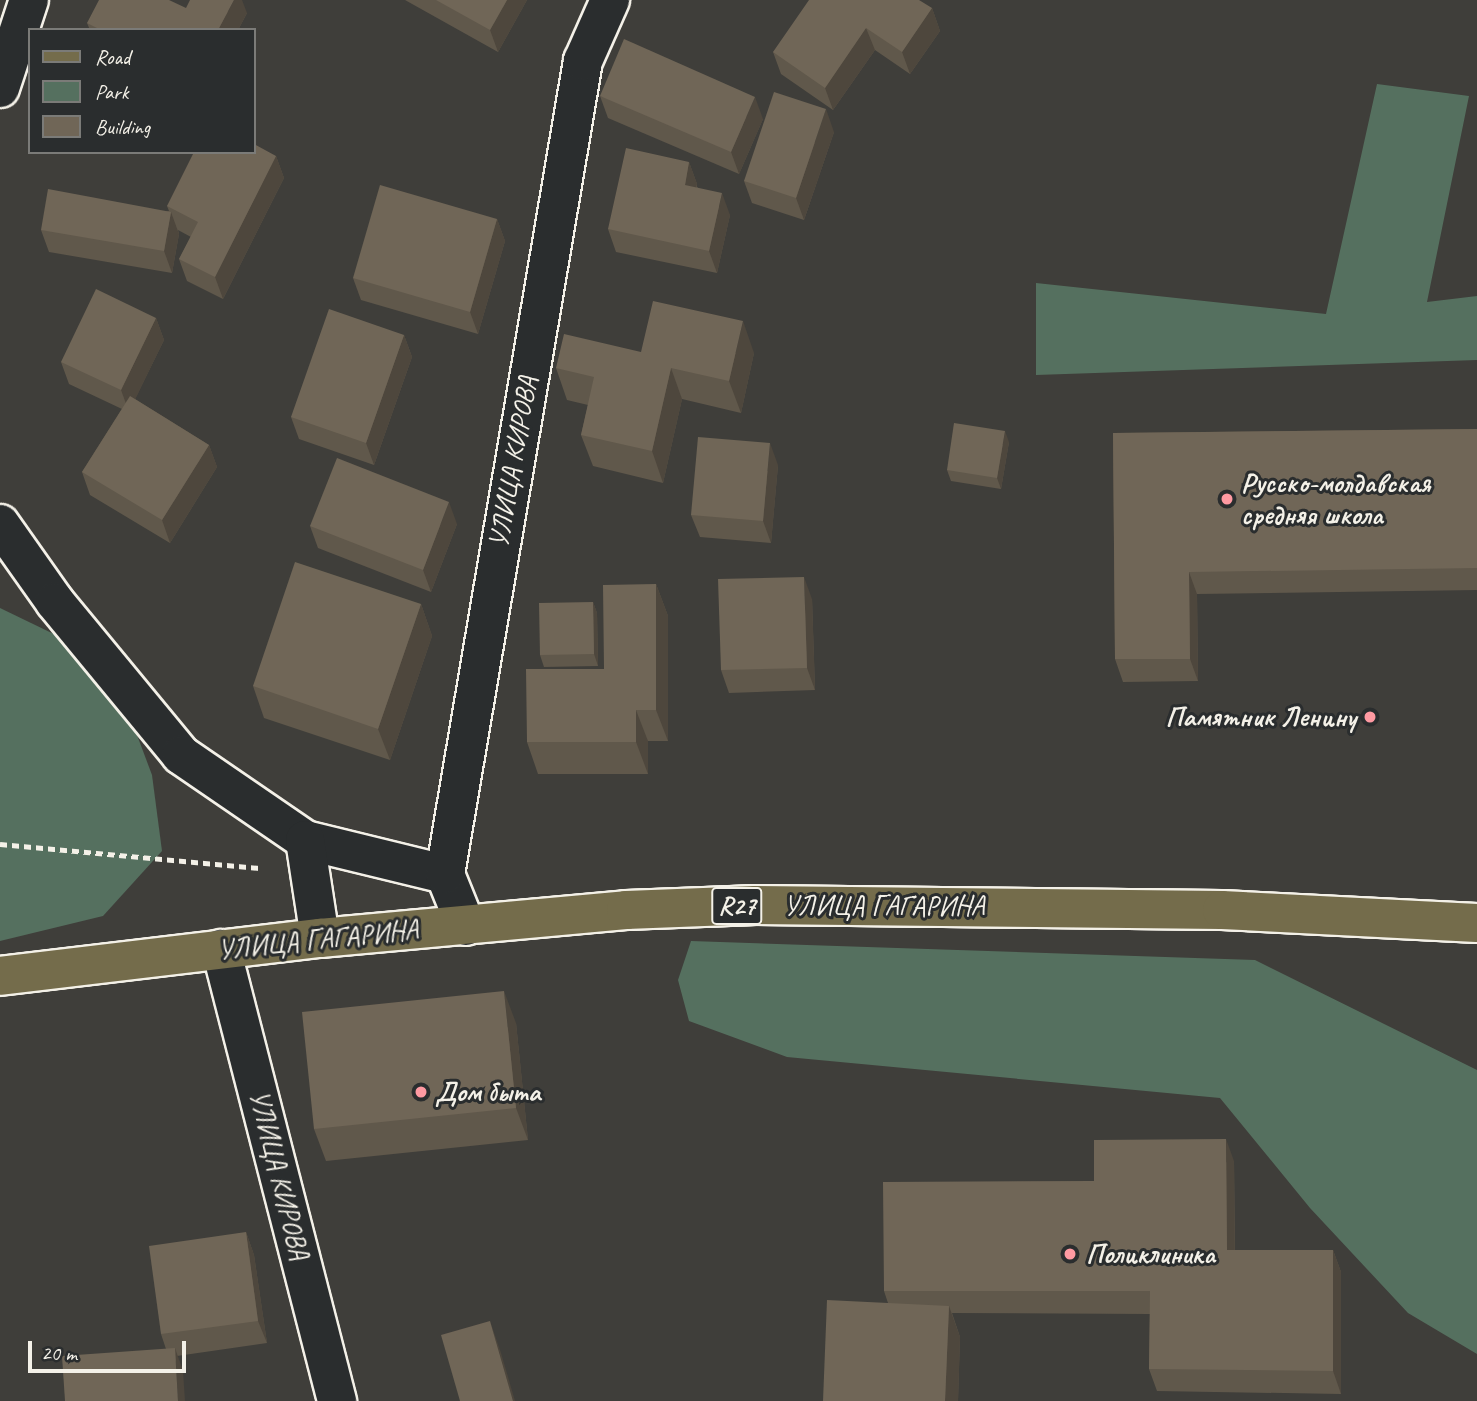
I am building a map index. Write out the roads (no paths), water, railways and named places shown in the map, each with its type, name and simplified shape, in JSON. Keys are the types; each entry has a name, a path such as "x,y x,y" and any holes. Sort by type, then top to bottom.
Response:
{"main road":[{"name":"УЛИЦА ГАГАРИНА","path":"0,976 320,938 626,910 908,904 1222,910 1477,923"}],"street":[{"path":"0,88 29,0"},
{"name":"УЛИЦА КИРОВА","path":"445,874 583,61 610,0"},
{"path":"0,524 55,602 181,755 307,856 445,874 466,926"},
{"path":"307,856 320,938"},
{"name":"УЛИЦА КИРОВА","path":"221,949 337,1401"}],"place":[{"name":"Русско-молдавская средняя школа","path":"1227,499"},
{"name":"Памятник Ленину","path":"1370,717"},
{"name":"Дом быта","path":"421,1092"},
{"name":"Поликлиника","path":"1070,1254"}]}
